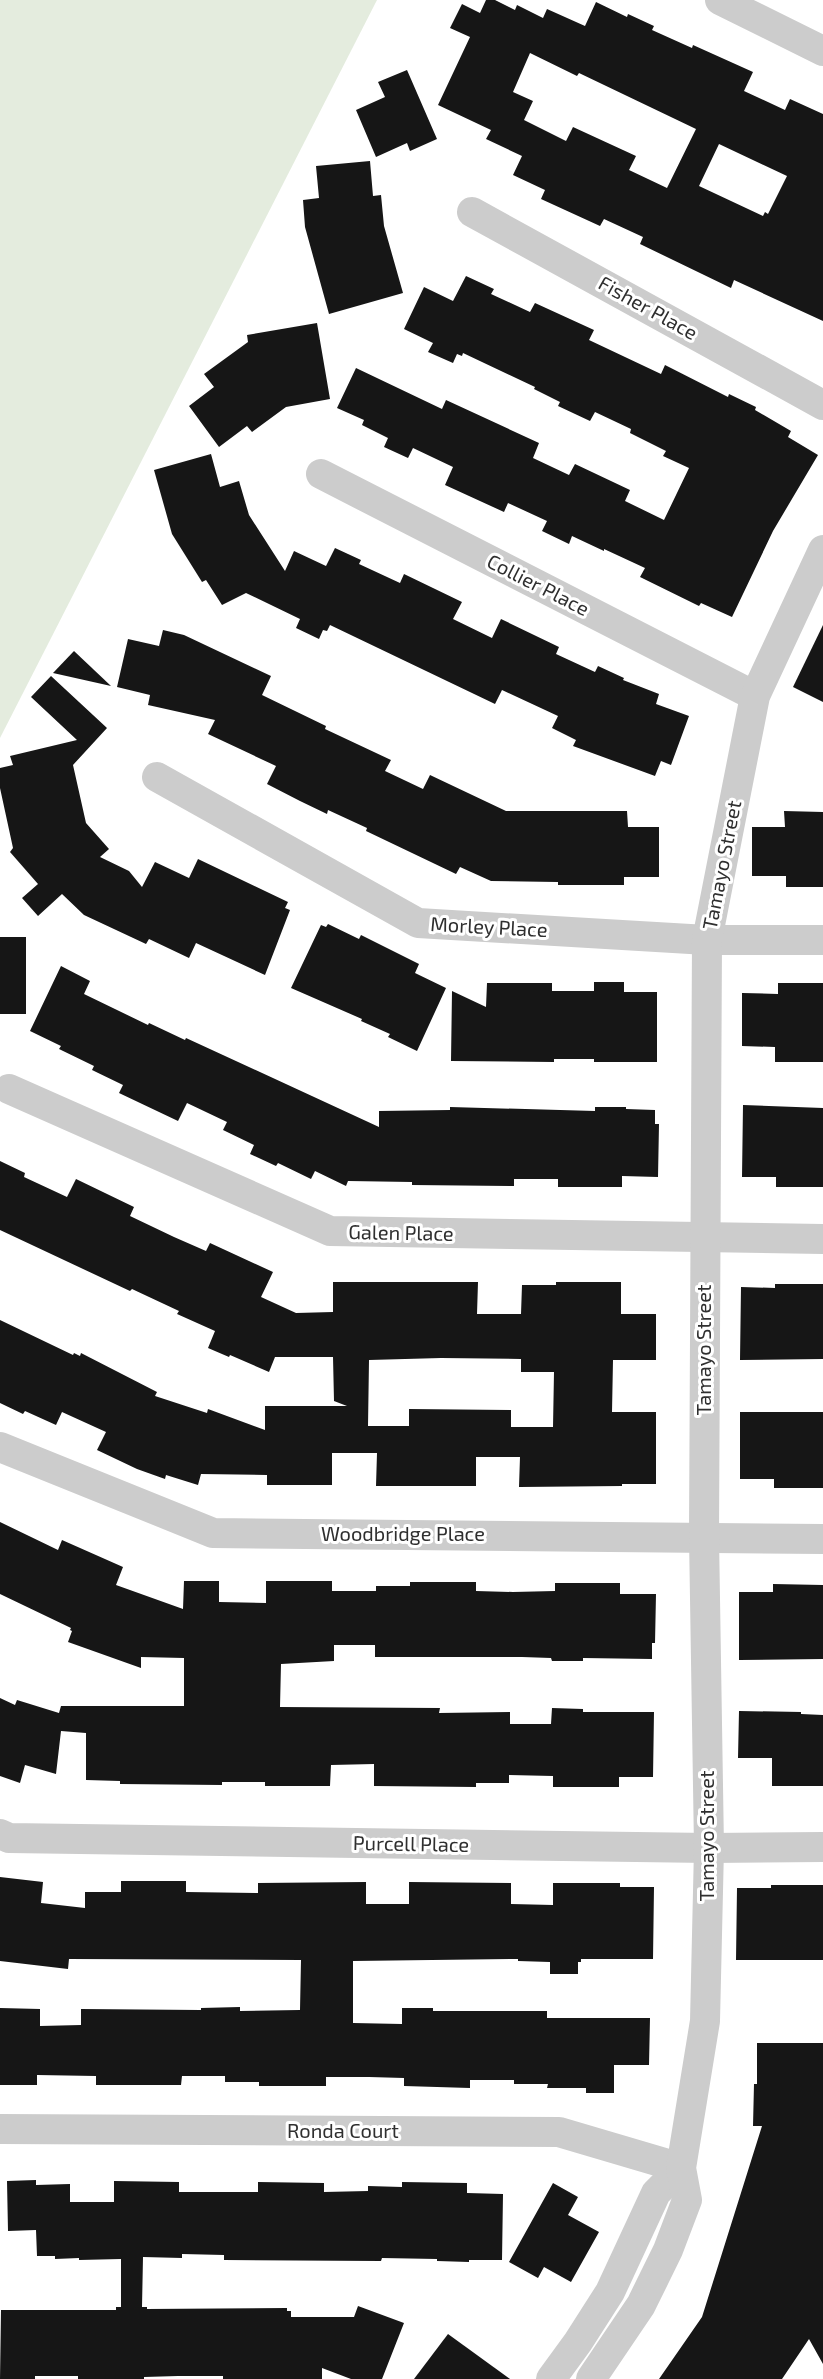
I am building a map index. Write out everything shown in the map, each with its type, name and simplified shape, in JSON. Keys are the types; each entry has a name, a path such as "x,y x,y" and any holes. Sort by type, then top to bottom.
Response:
{"street":[{"path":"720,0 823,51"},
{"name":"Fisher Place","path":"472,212 823,405"},
{"name":"Collier Place","path":"321,474 755,696"},
{"name":"Tamayo Street","path":"591,2379 641,2305 668,2250 687,2200 681,2168 705,2021 709,1848 704,1536 707,940 755,696 822,556"},
{"name":"Morley Place","path":"157,777 418,922 707,940 823,940"},
{"name":"Galen Place","path":"9,1089 330,1231 704,1239 823,1239"},
{"name":"Woodbridge Place","path":"0,1447 213,1533 704,1536 823,1539"},
{"name":"Purcell Place","path":"0,1834 9,1838 709,1848 823,1847"},
{"name":"Ronda Court","path":"0,2129 559,2132 681,2168"},
{"path":"551,2379 610,2292 656,2193 681,2168"}],"shaded area":[{"path":"0,0 377,0 0,738"}],"building":[{"path":"486,0 495,0 515,10 517,5 543,18 547,9 585,26 596,2 627,17 628,14 654,26 652,30 692,48 693,45 753,72 744,91 785,110 790,99 823,114 823,321 734,280 731,288 640,244 643,237 604,219 600,226 541,199 545,190 513,175 522,156 486,139 491,130 438,105 470,37 450,28 462,4 480,13","holes":["530,53 577,76 579,73 696,129 667,188 629,170 636,156 573,127 566,141 524,120 533,101 513,92","719,144 787,176 768,214 765,212 763,216 699,186"]},
{"path":"407,70 437,139 410,151 407,143 376,157 356,110 385,97 378,82"},
{"path":"370,161 373,196 381,195 384,226 403,293 329,314 305,227 303,200 319,198 316,166"},
{"path":"466,276 494,289 491,294 530,312 535,303 594,330 589,340 661,374 665,365 728,397 729,394 756,407 755,410 791,431 788,437 818,455 773,531 732,617 701,603 699,606 640,577 645,568 604,549 604,551 572,536 569,544 542,531 547,521 508,503 504,512 445,485 453,467 413,448 408,458 384,447 388,438 362,425 364,420 337,408 356,368 442,409 446,400 539,443 533,458 569,475 575,464 630,490 625,501 664,520 689,468 663,456 666,451 630,433 631,429 595,412 590,421 558,406 560,402 534,389 535,387 463,353 462,356 457,354 453,363 428,352 433,343 404,329 424,287 453,301"},
{"path":"317,323 330,399 286,407 252,432 247,426 219,447 189,406 214,387 204,374 248,342 247,335"},
{"path":"211,454 220,487 239,481 249,515 285,571 294,551 326,566 335,548 361,560 359,564 400,583 404,574 462,602 453,619 492,638 501,619 559,647 556,654 595,672 598,666 624,678 623,680 659,694 656,704 689,716 671,765 661,761 655,776 573,746 576,740 552,728 558,716 502,690 495,704 330,625 327,631 323,630 319,639 296,628 300,619 246,593 222,605 206,580 202,582 172,534 154,470"},
{"path":"823,625 823,702 793,687"},
{"path":"163,630 184,635 271,676 262,695 326,726 325,729 391,760 385,771 423,789 430,775 506,811 627,811 628,827 659,827 659,877 624,877 624,885 558,885 558,882 491,881 460,867 456,874 366,831 367,828 328,810 327,814 300,801 267,784 276,766 208,734 215,720 148,705 150,695 117,687 128,639 159,646"},
{"path":"74,651 111,686 53,673"},
{"path":"51,676 107,728 73,765 86,823 109,849 100,857 129,871 142,887 155,862 189,878 198,859 288,902 285,908 290,910 265,975 196,943 189,958 149,939 146,944 84,915 62,894 38,916 22,898 38,884 10,852 13,848 0,788 0,768 13,765 10,756 77,740 31,697"},
{"path":"784,811 823,812 823,887 786,887 786,876 752,876 752,827 785,827"},
{"path":"328,924 359,939 361,935 419,964 415,973 446,988 417,1051 388,1037 390,1034 361,1021 362,1019 291,988 321,925 326,927"},
{"path":"0,937 26,937 26,1014 0,1014"},
{"path":"61,966 90,981 84,994 148,1025 149,1023 185,1040 186,1038 379,1127 379,1111 450,1110 450,1107 595,1111 595,1107 626,1107 626,1109 655,1110 655,1124 659,1124 658,1177 622,1176 622,1187 558,1187 558,1179 514,1179 514,1186 412,1185 412,1182 348,1181 346,1186 315,1171 311,1179 278,1163 276,1166 250,1154 254,1145 223,1130 227,1122 187,1103 178,1121 119,1093 123,1085 92,1070 94,1066 59,1049 61,1046 30,1031"},
{"path":"594,982 624,982 624,992 657,992 657,1062 594,1062 594,1059 554,1059 554,1062 451,1061 452,991 486,1007 487,983 552,983 552,991 594,991"},
{"path":"778,983 823,983 823,1062 775,1062 775,1047 742,1046 742,993 778,994"},
{"path":"743,1105 823,1108 823,1187 776,1187 776,1177 742,1177"},
{"path":"0,1161 25,1173 24,1177 67,1197 76,1179 134,1207 130,1216 174,1237 206,1251 210,1243 273,1272 261,1297 296,1313 333,1312 333,1282 478,1282 477,1314 521,1314 522,1285 556,1285 556,1282 621,1282 621,1314 656,1314 656,1360 613,1360 612,1412 656,1412 656,1484 519,1487 520,1457 476,1457 476,1486 376,1486 377,1453 332,1453 332,1485 267,1485 267,1475 201,1474 198,1485 166,1475 165,1479 137,1469 97,1450 106,1432 62,1412 56,1425 25,1411 23,1414 0,1403 0,1320 73,1355 74,1353 80,1356 81,1353 157,1392 155,1396 207,1413 208,1409 265,1430 265,1406 347,1406 334,1401 333,1357 275,1357 269,1372 230,1355 229,1357 208,1348 215,1331 177,1314 179,1311 132,1289 130,1291 0,1230","holes":["521,1359 521,1372 554,1372 553,1427 511,1427 511,1410 409,1409 409,1426 368,1426 369,1360"]},
{"path":"775,1284 823,1284 823,1359 740,1360 741,1287 775,1288"},
{"path":"740,1412 823,1412 823,1488 774,1488 774,1479 740,1479"},
{"path":"0,1522 58,1550 62,1540 123,1567 116,1585 183,1609 184,1581 219,1581 219,1602 266,1603 266,1581 332,1581 332,1591 376,1591 376,1586 410,1586 410,1582 476,1582 476,1591 513,1592 555,1591 555,1583 620,1583 620,1594 656,1594 655,1643 652,1643 652,1659 583,1658 583,1661 552,1661 551,1658 522,1657 375,1657 375,1645 334,1645 334,1661 281,1664 280,1707 440,1708 439,1713 510,1712 510,1724 551,1724 552,1708 583,1709 583,1712 654,1712 653,1777 619,1777 619,1787 553,1787 553,1776 509,1775 509,1783 476,1783 476,1787 374,1786 374,1764 331,1765 330,1786 265,1786 265,1782 222,1782 222,1785 120,1784 120,1781 86,1780 86,1733 61,1731 56,1774 25,1765 20,1783 0,1776 0,1698 15,1705 17,1700 59,1713 61,1706 184,1706 184,1658 141,1657 141,1668 68,1642 71,1628 0,1594"},
{"path":"773,1584 823,1585 823,1659 739,1660 739,1592 773,1592"},
{"path":"739,1711 801,1712 801,1714 823,1715 823,1786 772,1786 772,1758 738,1758"},
{"path":"0,1877 43,1882 41,1903 85,1908 85,1892 121,1892 121,1881 186,1881 186,1892 258,1893 258,1883 366,1882 366,1904 409,1904 409,1882 511,1883 511,1904 553,1905 553,1883 620,1883 620,1887 654,1887 653,1959 581,1959 581,1962 578,1962 578,1974 550,1974 550,1962 518,1961 518,1959 353,1961 353,2023 402,2024 402,2008 433,2008 433,2011 547,2011 547,2018 650,2018 649,2065 614,2065 614,2093 586,2093 586,2088 547,2088 548,2084 514,2084 514,2080 470,2080 470,2088 404,2086 404,2078 369,2077 326,2077 326,2086 259,2086 259,2082 225,2082 225,2076 182,2076 181,2085 96,2085 96,2076 37,2075 37,2085 0,2085 0,2008 40,2009 40,2026 81,2025 81,2009 201,2010 201,2008 240,2007 240,2011 300,2010 301,1960 69,1959 68,1969 0,1961"},
{"path":"771,1885 823,1885 823,1960 736,1960 737,1888 771,1888"},
{"path":"757,2043 823,2043 823,2364 809,2339 782,2379 659,2379 702,2317 762,2126 753,2126 754,2084 757,2084"},
{"path":"36,2180 36,2185 70,2184 70,2202 114,2202 114,2181 179,2182 179,2192 258,2192 258,2182 324,2183 324,2192 368,2191 368,2186 402,2187 402,2182 467,2183 467,2193 503,2194 502,2260 469,2260 469,2262 382,2258 381,2261 224,2260 224,2255 182,2254 182,2258 143,2257 142,2307 147,2307 147,2309 287,2308 287,2311 291,2311 291,2317 354,2317 358,2306 404,2323 382,2379 351,2379 322,2368 322,2379 223,2379 223,2376 178,2376 144,2377 144,2379 78,2379 78,2376 35,2376 35,2379 0,2379 1,2310 116,2310 116,2307 121,2307 121,2259 79,2260 79,2258 55,2259 55,2256 37,2256 36,2230 8,2231 7,2181"},
{"path":"553,2183 578,2197 568,2215 599,2232 571,2282 544,2267 538,2278 509,2262"},
{"path":"448,2334 510,2379 414,2379"}]}
